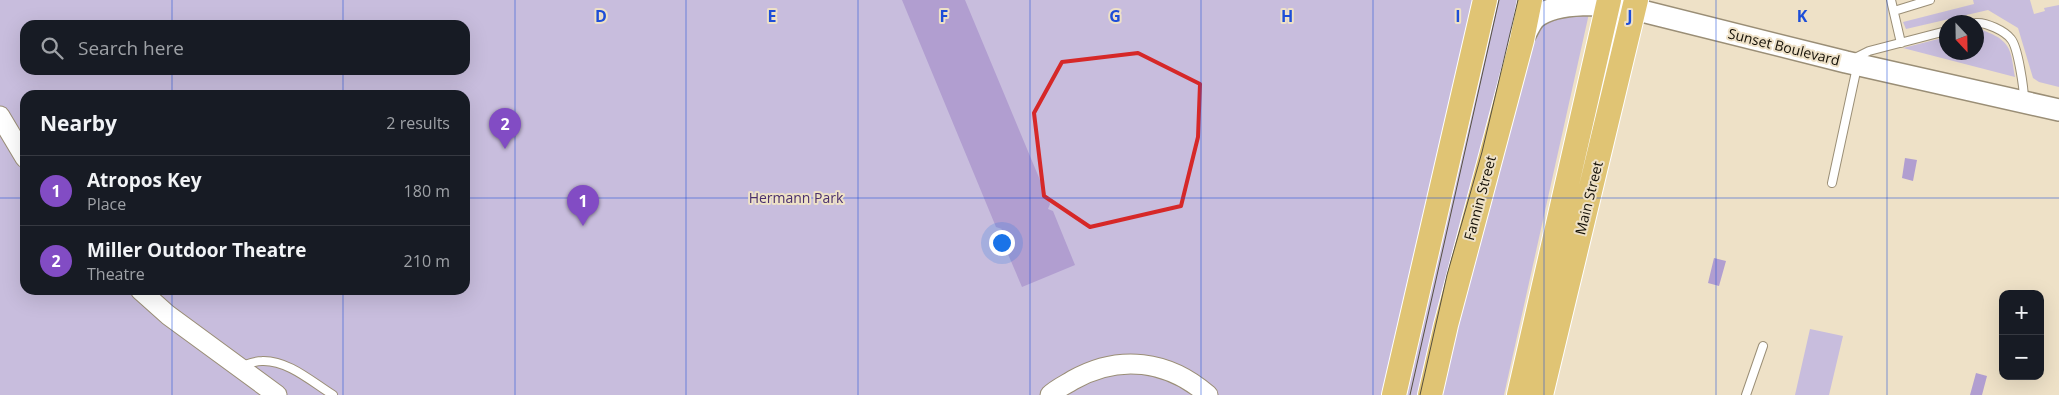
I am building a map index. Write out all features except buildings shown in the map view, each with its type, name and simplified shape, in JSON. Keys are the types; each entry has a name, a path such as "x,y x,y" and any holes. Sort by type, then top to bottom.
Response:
{"main road":[{"path":"1394,395 1484,0"},
{"name":"Fannin Street","path":"1430,395 1446,325 1522,40 1530,0"},
{"name":"Sunset Boulevard","path":"1522,40 1536,18 1553,8 1609,2 1635,4 1851,64 2059,110"},
{"name":"Main Street","path":"1519,395 1609,2"},
{"name":"Main Street","path":"1541,395 1635,4"}],"street":[{"path":"0,116 20,150"},
{"path":"146,295 168,315 277,395"},
{"path":"1048,394 1088,372 1115,364 1130,363 1163,368 1193,382 1208,395"}],"lane":[{"path":"1891,0 1901,43"},
{"path":"1894,11 1930,0"},
{"path":"1984,22 2010,37 2015,48 2024,102"},
{"path":"1832,183 1851,64 1869,51 1939,33"},
{"path":"1746,395 1762,346"},
{"path":"238,367 261,361 279,363 333,395"}],"highlighted area":[{"path":"1138,53 1200,84 1198,137 1181,206 1090,227 1044,196 1034,113 1062,62"}],"green space":[{"name":"Hermann Park","path":"0,0 1592,0 1504,395 0,395"},
{"path":"1973,0 2030,0 2034,14 2045,11 2044,8 2059,5 2059,87 2039,82 2033,78 2018,28 1988,10 1966,15 1939,15 1939,21 1906,29 1903,22 1974,4"},
{"path":"1984,31 1999,38 2007,46 2012,57 2015,77 1949,60 1984,60"},
{"path":"1939,39 1939,57 1903,48"},
{"path":"1810,329 1843,336 1829,395 1795,395"}],"shaded area":[{"path":"902,0 965,0 1050,204 1048,209 1053,211 1075,265 1022,287 999,233 1002,229 996,227"},
{"path":"1905,158 1917,160 1913,181 1902,178"},
{"path":"1714,258 1726,261 1719,286 1708,283"},
{"path":"1976,373 1987,376 1982,395 1970,395"}],"tram line":[{"path":"1410,395 1499,0"},
{"path":"1420,395 1447,275 1482,152 1518,0"}],"place":[{"name":"Miller Outdoor Theatre","path":"505,149"},
{"name":"Atropos Key","path":"583,226"}]}
